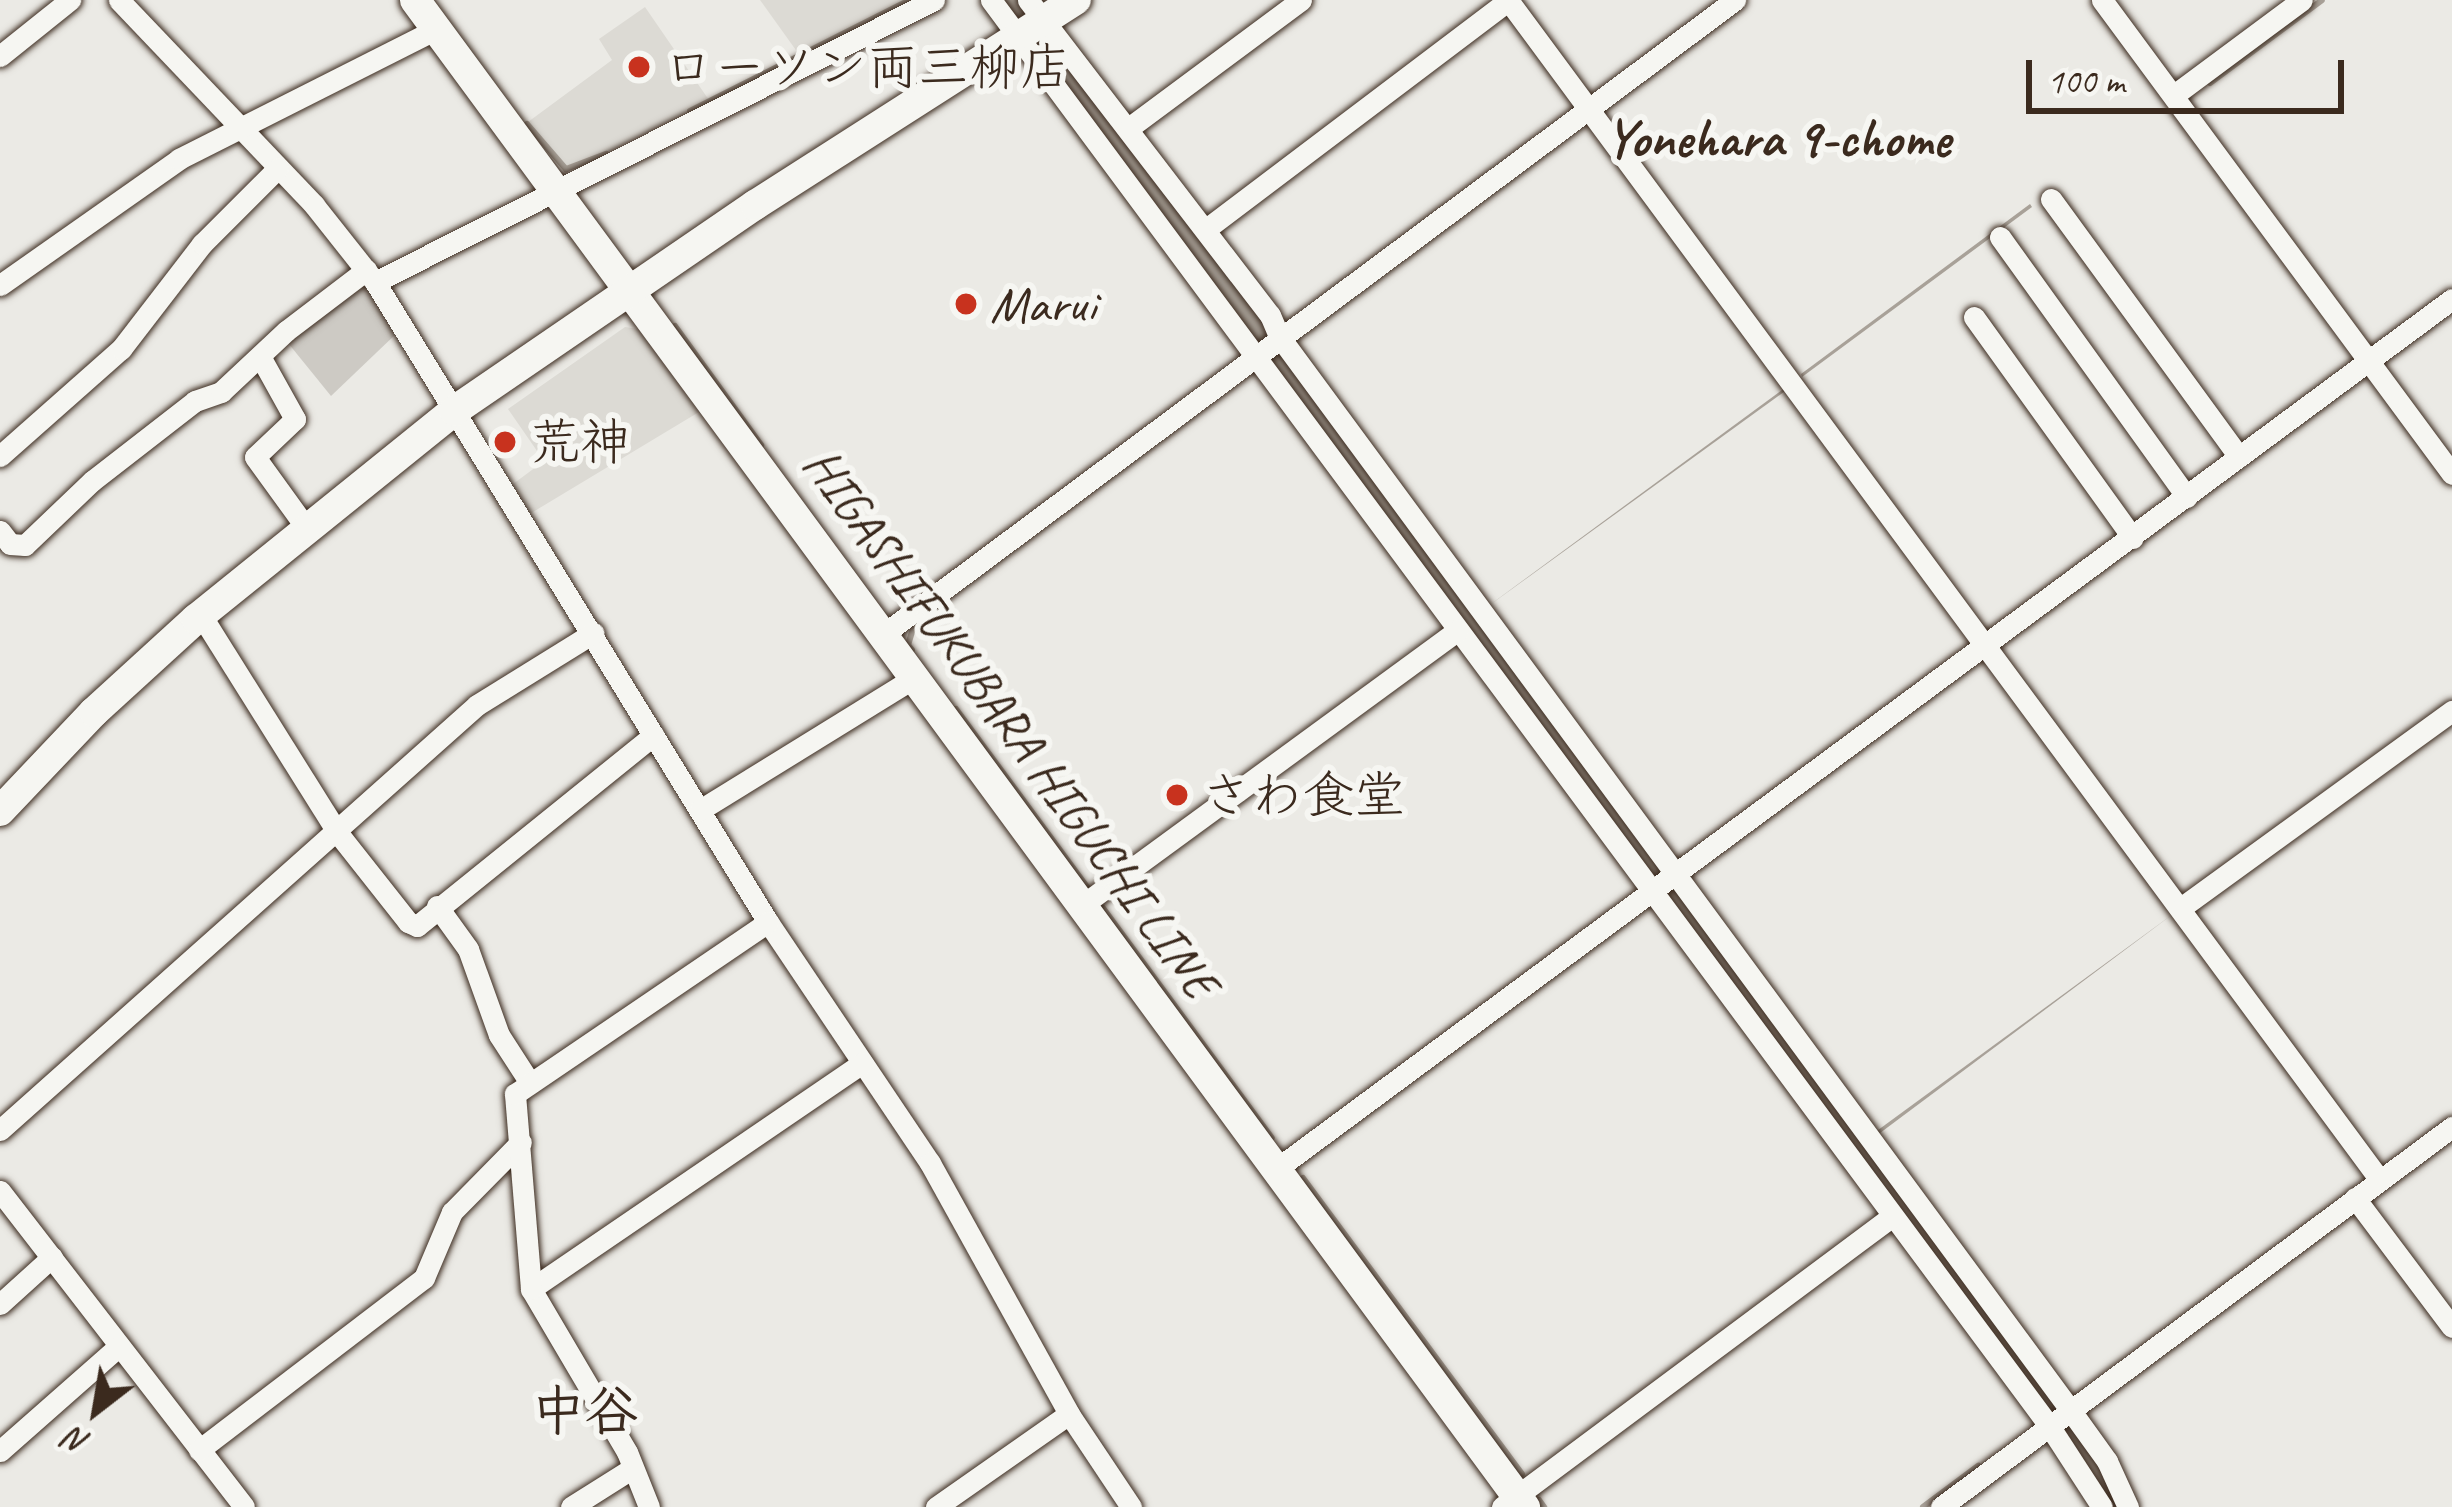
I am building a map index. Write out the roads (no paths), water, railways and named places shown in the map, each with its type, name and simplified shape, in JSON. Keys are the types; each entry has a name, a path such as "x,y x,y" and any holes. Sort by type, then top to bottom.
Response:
{"main road":[{"name":"HIGASHIFUKUBARA HIGUCHI LINE","path":"415,0 1280,1167 1515,1504"},
{"path":"0,812 94,712 201,615 305,526 454,410 1032,23 1076,0"}],"street":[{"path":"0,56 70,0"},
{"path":"119,0 278,168 371,276 768,922 930,1163 1070,1414 1131,1507"},
{"path":"0,530 10,544 25,545 109,468 195,401 221,392 286,331 371,276 557,191 934,0"},
{"path":"992,0 1032,23 1130,128 2071,1411 2107,1461 2128,1507"},
{"path":"1130,128 1301,0"},
{"path":"1206,229 1508,0 2380,1180"},
{"path":"885,633 1735,0"},
{"path":"2102,0 2452,474"},
{"path":"2174,95 2302,0"},
{"path":"1032,23 1255,353 2050,1426 2102,1507"},
{"path":"0,285 120,197 238,126 436,29"},
{"path":"0,456 122,349 202,244 278,168"},
{"path":"2050,199 2239,457"},
{"path":"2000,237 2187,497"},
{"path":"1280,1167 1672,872 2452,299"},
{"path":"1974,317 2132,538"},
{"path":"261,358 295,419 255,457 305,526"},
{"path":"201,615 337,832 408,922 417,926 654,735"},
{"path":"1084,903 1458,631"},
{"path":"0,1130 477,705 593,633"},
{"path":"700,810 917,676"},
{"path":"2182,907 2452,711"},
{"path":"437,906 467,949 500,1035 530,1083"},
{"path":"650,1507 531,1289 514,1094 768,922"},
{"path":"531,1289 862,1064"},
{"path":"1942,1507 2452,1126"},
{"path":"199,1450 424,1278 452,1212 521,1142"},
{"path":"0,1191 244,1507"},
{"path":"2355,1198 2452,1327"},
{"path":"1515,1504 1892,1216"},
{"path":"0,1304 52,1257"},
{"path":"0,1451 119,1346"},
{"path":"936,1507 1070,1414"},
{"path":"571,1507 631,1469"}],"waterway":[{"path":"690,111 910,0"},
{"path":"1008,0 1955,1274 2109,1487 2115,1507"},
{"path":"2210,83 2322,0"},
{"path":"527,124 566,169 606,154"},
{"path":"675,326 761,445"},
{"path":"912,650 908,645 916,618"},
{"path":"956,709 1090,891"},
{"path":"1103,908 1272,1138"},
{"path":"1303,1178 1522,1474"},
{"path":"1923,1507 1978,1466"},
{"path":"1539,1500 1544,1507"}],"place":[{"name":"ローソン両三柳店","path":"639,67"},
{"name":"Marui","path":"966,304"},
{"name":"荒神","path":"505,442"},
{"name":"さわ食堂","path":"1177,795"}],"district":[{"name":"Yonehara 9-chome","path":"1778,138"},
{"name":"中谷","path":"585,1411"}]}
